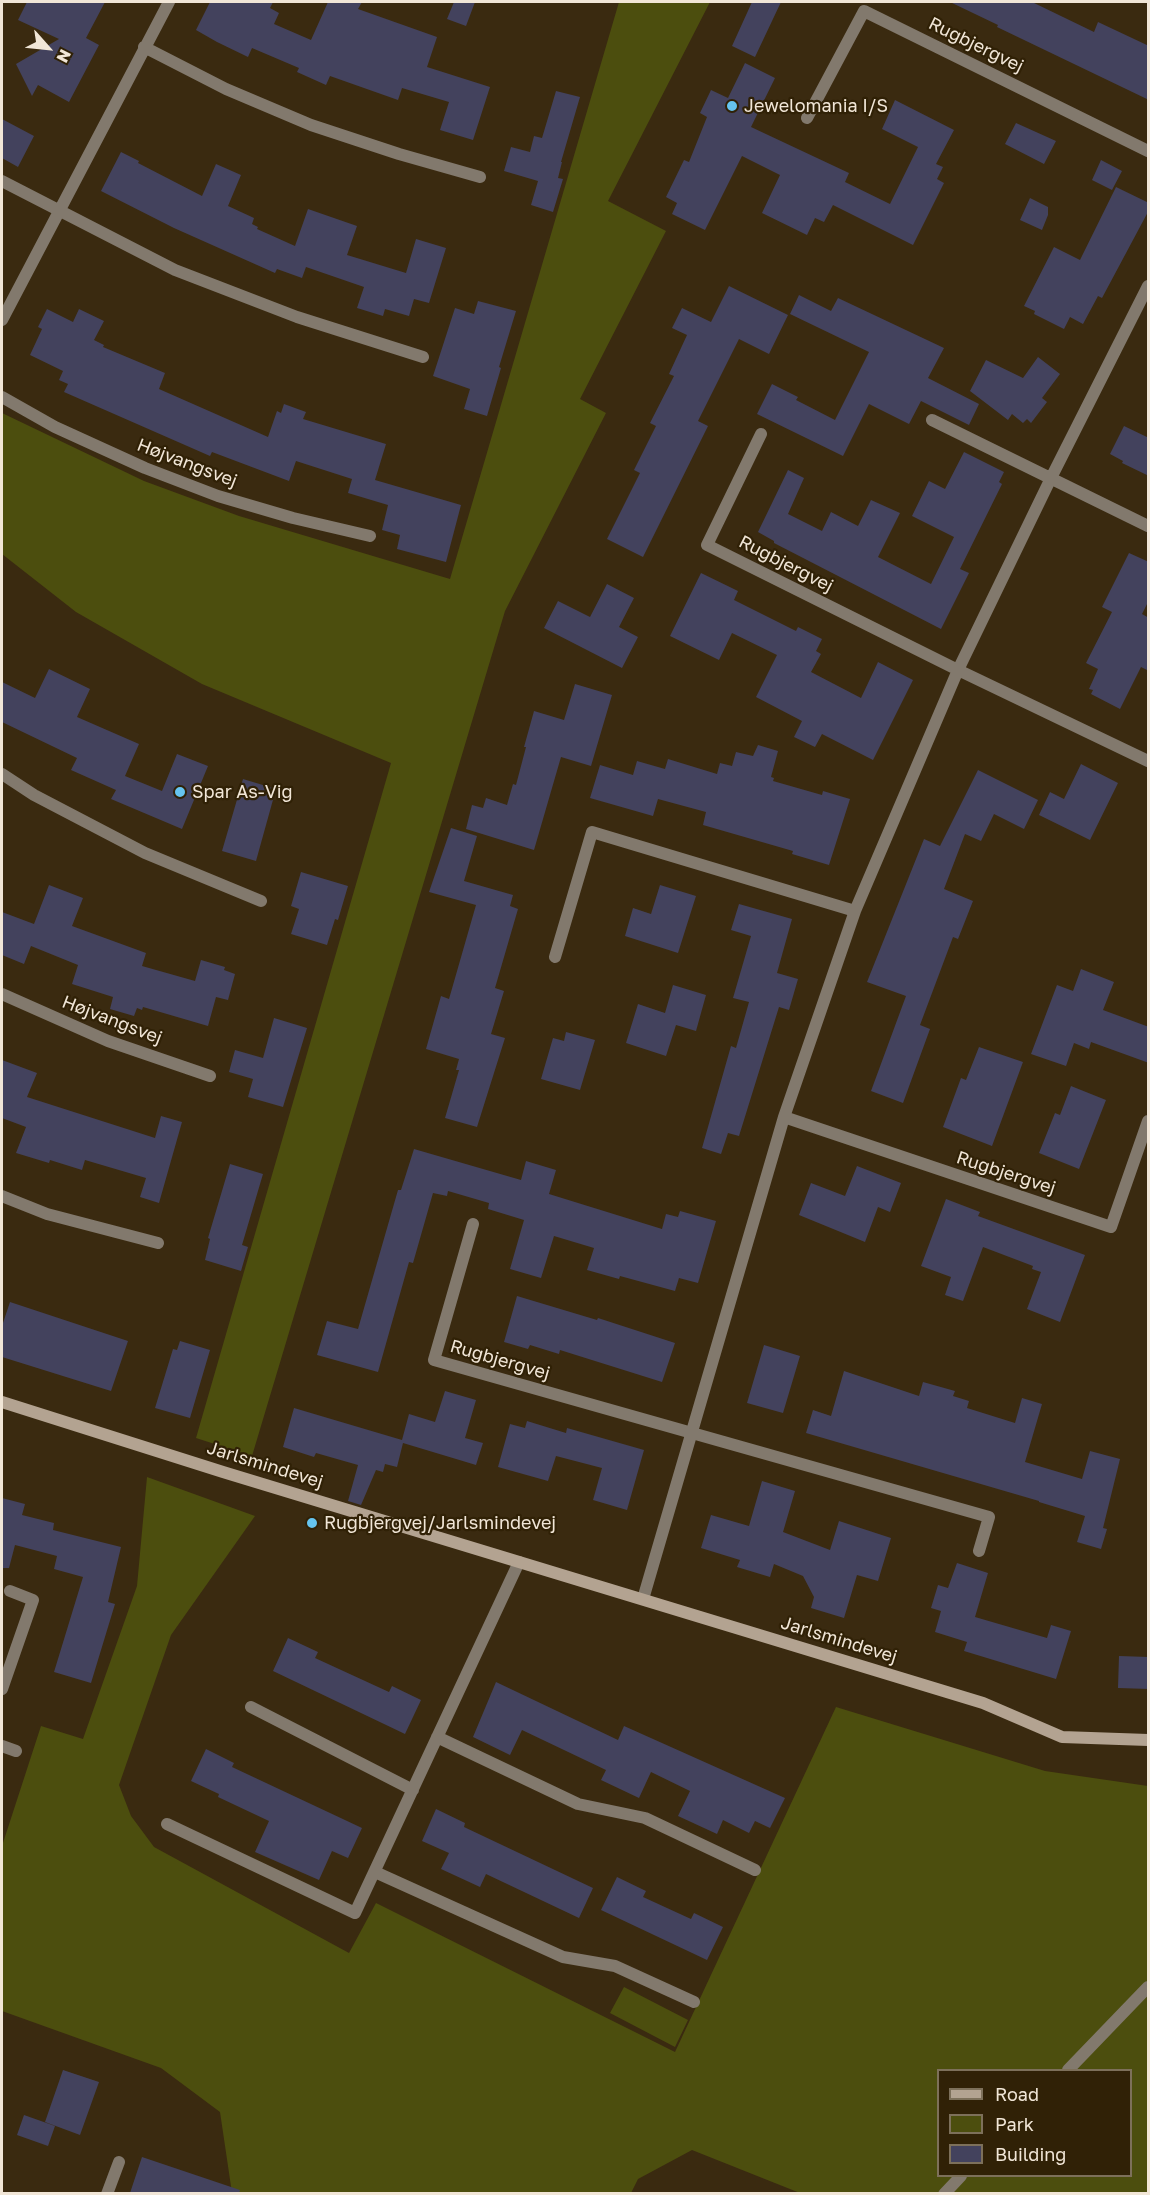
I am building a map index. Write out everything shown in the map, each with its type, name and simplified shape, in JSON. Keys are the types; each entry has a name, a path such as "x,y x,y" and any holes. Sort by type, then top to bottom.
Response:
{"street":[{"path":"2,320 169,2"},
{"name":"Rugbjergvej","path":"807,118 864,11 1149,151"},
{"path":"144,47 226,89 311,125 399,154 480,177"},
{"path":"2,181 175,270 297,317 423,357"},
{"path":"643,1599 784,1118 855,911 958,670 1051,478 1149,285"},
{"name":"Højvangsvej","path":"2,397 55,427 166,476 218,496 293,518 370,536"},
{"path":"932,420 1149,525"},
{"name":"Rugbjergvej","path":"761,434 707,545 958,670 1149,761"},
{"path":"2,774 34,795 145,854 261,901"},
{"path":"555,957 592,832 855,911"},
{"name":"Højvangsvej","path":"2,994 108,1041 210,1076"},
{"name":"Rugbjergvej","path":"784,1118 1111,1227 1149,1121"},
{"path":"2,1196 47,1214 158,1244"},
{"name":"Rugbjergvej","path":"473,1224 434,1360 989,1517 979,1551"},
{"name":"Jarlsmindevej","path":"2,1401 983,1703 1062,1737 1149,1740"},
{"path":"167,1824 355,1913 519,1562"},
{"path":"2,1689 33,1600 10,1591"},
{"path":"250,1707 413,1790"},
{"path":"437,1737 578,1804 645,1818 755,1870"},
{"path":"2,1746 16,1751"},
{"path":"375,1872 563,1957 615,1966 694,2002"},
{"path":"1069,2069 1149,1987"},
{"path":"107,2193 119,2162"},
{"path":"944,2193 960,2177"}],"green space":[{"path":"619,2 710,2 608,201 666,231 580,399 606,413 505,611 252,1456 196,1438 391,763 202,684 76,612 2,554 2,413 144,481 239,516 450,579"},
{"path":"147,1477 255,1516 171,1635 119,1785 131,1816 154,1847 349,1953 376,1903 675,2052 836,1707 1045,1771 1148,1786 1148,2193 800,2193 692,2150 638,2179 631,2193 232,2193 220,2112 161,2068 2,2011 2,1846 41,1726 83,1739 137,1586"},
{"path":"624,1987 688,2020 675,2047 610,2013"}],"building":[{"path":"27,2 105,2 86,38 99,45 69,102 38,85 32,96 16,64 59,39 18,20"},
{"path":"210,2 273,2 270,8 279,13 274,24 311,40 328,2 362,2 358,9 437,37 427,67 490,87 473,140 440,130 449,102 402,88 398,100 330,76 326,85 297,72 299,68 252,48 248,57 217,42 196,30"},
{"path":"454,2 475,2 466,26 447,19"},
{"path":"752,2 781,2 755,57 732,46"},
{"path":"950,2 1032,2 1094,32 1098,22 1149,46 1149,100 997,27 998,25"},
{"path":"745,63 775,78 751,127 849,173 845,182 890,204 918,147 882,129 895,100 954,130 936,164 943,167 937,179 944,183 913,245 833,205 824,222 815,218 807,235 762,213 780,175 742,156 705,230 672,214 677,203 666,197 684,160 689,162 707,117 700,113 711,90 728,98"},
{"path":"556,91 580,97 561,162 558,178 563,179 553,212 531,205 538,181 504,171 511,147 530,152 534,136 542,138"},
{"path":"2,119 34,136 18,167 2,158"},
{"path":"1016,123 1056,141 1044,164 1005,144"},
{"path":"121,152 202,196 216,164 241,175 228,206 254,218 252,224 258,227 257,229 295,246 308,209 357,226 347,255 406,273 416,239 446,248 429,303 414,299 409,316 385,309 383,316 357,308 364,287 306,267 302,278 277,269 275,273 174,228 101,191"},
{"path":"1101,160 1122,171 1112,190 1092,180"},
{"path":"1116,187 1149,203 1149,210 1102,298 1098,296 1083,324 1070,317 1064,329 1034,314 1035,311 1024,306 1054,247 1080,260"},
{"path":"1030,198 1048,207 1048,215 1042,230 1020,220"},
{"path":"729,286 788,315 769,354 739,339 698,421 708,426 643,557 607,539 640,473 634,470 656,426 650,423 674,376 669,374 687,335 672,328 682,308 711,322"},
{"path":"799,295 831,311 838,298 944,348 928,378 979,404 969,425 921,401 909,424 869,404 843,456 757,414 772,384 798,397 796,400 835,420 869,352 790,314"},
{"path":"478,301 516,311 487,416 464,409 470,389 433,376 455,308 474,314"},
{"path":"47,309 73,322 79,309 104,321 94,340 104,345 103,347 165,373 159,389 268,437 277,411 281,413 284,404 306,412 303,419 386,444 375,480 461,505 446,562 397,549 400,535 382,530 388,505 348,493 352,479 296,461 289,481 212,452 210,456 64,392 68,384 59,380 63,371 30,355 42,329 38,327"},
{"path":"1038,357 1060,374 1042,398 1047,402 1031,423 1027,419 1023,423 1012,414 1008,420 970,391 986,360 1023,378"},
{"path":"1124,426 1149,438 1149,476 1122,463 1123,461 1110,454"},
{"path":"964,452 1004,472 999,482 1002,484 960,569 969,573 941,629 774,543 758,532 788,470 804,478 788,514 822,531 831,512 858,526 871,500 900,513 878,557 931,584 954,537 912,516 929,481 945,489"},
{"path":"1129,553 1149,562 1149,600 1142,614 1149,618 1149,671 1141,667 1120,709 1091,694 1093,690 1089,689 1098,669 1086,663 1112,612 1102,607"},
{"path":"701,573 738,591 734,600 796,631 798,627 822,639 816,651 821,654 811,672 861,698 878,662 913,680 873,760 822,734 815,747 794,737 802,721 756,697 777,655 732,633 719,660 670,636"},
{"path":"607,584 634,598 619,627 638,637 622,668 544,628 558,601 590,617"},
{"path":"49,669 90,689 77,717 139,744 125,776 162,791 177,754 208,766 182,829 111,799 116,790 71,770 77,758 2,722 2,682 35,698"},
{"path":"575,684 612,695 591,766 561,757 534,850 466,829 472,805 483,808 486,798 507,805 513,784 516,785 534,711 564,720"},
{"path":"758,745 778,751 771,777 774,778 773,781 822,795 823,791 850,799 829,865 792,854 793,851 703,825 706,812 658,799 653,816 590,798 600,765 633,775 637,761 665,769 668,759 717,774 720,763 732,766 736,752 753,756"},
{"path":"1081,764 1118,783 1090,840 1039,815 1050,792 1064,799"},
{"path":"978,770 1038,800 1024,829 994,814 981,841 965,834 944,889 973,901 958,939 953,937 920,1025 930,1029 903,1103 871,1091 906,996 867,982 924,839 940,846"},
{"path":"243,779 276,789 256,861 222,851"},
{"path":"451,828 477,836 464,881 513,895 510,906 518,909 495,988 504,991 491,1034 505,1038 477,1127 445,1118 459,1070 456,1070 459,1059 426,1049 441,996 449,999 476,905 429,892"},
{"path":"301,872 348,886 338,920 335,919 327,945 291,934 299,909 291,906"},
{"path":"49,885 83,898 72,926 146,953 142,966 195,981 201,960 225,967 224,970 235,974 228,1000 216,997 208,1026 143,1007 142,1010 137,1008 134,1016 110,1009 113,997 72,984 78,965 31,946 24,964 2,955 2,912 34,924"},
{"path":"660,885 696,896 678,953 625,936 633,908 651,914"},
{"path":"739,904 792,919 777,973 798,979 789,1010 779,1007 739,1136 728,1133 721,1154 702,1148 731,1046 736,1048 749,1002 733,998 751,936 731,930"},
{"path":"1081,969 1114,982 1103,1010 1149,1027 1149,1063 1091,1042 1089,1049 1074,1043 1066,1066 1031,1054 1057,985 1073,991"},
{"path":"673,985 706,995 696,1031 676,1025 666,1056 626,1043 638,1004 665,1013"},
{"path":"274,1018 307,1028 283,1107 248,1097 253,1079 229,1072 235,1050 263,1058"},
{"path":"566,1032 595,1040 580,1090 541,1079 553,1038 564,1041"},
{"path":"979,1047 1023,1062 992,1146 943,1127 961,1078 966,1080"},
{"path":"2,1060 37,1073 27,1097 155,1138 161,1116 182,1122 159,1203 140,1197 146,1178 85,1160 82,1170 16,1153 26,1127 2,1118"},
{"path":"1071,1086 1106,1100 1079,1169 1039,1153 1055,1113 1060,1115"},
{"path":"414,1149 521,1180 526,1161 556,1170 549,1194 662,1229 666,1214 678,1217 680,1211 716,1221 698,1283 679,1278 675,1291 620,1276 619,1279 587,1270 594,1248 554,1236 541,1278 510,1269 524,1220 488,1209 489,1203 448,1191 447,1196 433,1193 413,1263 409,1262 378,1372 317,1355 327,1321 358,1329 398,1190 401,1190"},
{"path":"230,1164 263,1174 242,1245 248,1247 241,1271 205,1260 210,1239 208,1238"},
{"path":"857,1166 901,1183 890,1212 878,1207 865,1242 799,1215 811,1183 845,1196"},
{"path":"946,1199 980,1212 978,1216 1085,1255 1060,1322 1027,1309 1041,1272 1032,1269 1033,1266 983,1247 963,1301 945,1295 951,1277 921,1266"},
{"path":"517,1296 597,1320 598,1318 675,1343 662,1382 560,1350 559,1354 530,1345 528,1349 504,1342"},
{"path":"10,1302 128,1341 111,1391 2,1357 2,1326"},
{"path":"180,1341 210,1350 190,1418 155,1408 173,1349 177,1350"},
{"path":"764,1345 800,1356 783,1413 747,1403"},
{"path":"844,1371 919,1396 923,1382 955,1391 953,1396 969,1401 967,1408 1015,1423 1022,1398 1042,1404 1025,1462 1082,1479 1090,1451 1120,1459 1103,1528 1107,1529 1101,1549 1077,1542 1085,1516 806,1433 813,1410 831,1416"},
{"path":"445,1391 476,1400 465,1438 483,1443 476,1465 403,1443 397,1467 385,1464 383,1472 376,1470 361,1505 348,1501 358,1465 316,1453 314,1457 283,1447 294,1408 402,1440 409,1414 435,1422"},
{"path":"527,1421 566,1433 567,1428 644,1450 627,1510 593,1500 602,1468 556,1456 548,1481 498,1467 510,1424 525,1428"},
{"path":"762,1481 795,1491 783,1532 830,1550 839,1521 891,1538 878,1581 857,1575 844,1618 811,1608 814,1597 803,1576 774,1564 770,1577 737,1567 740,1560 701,1548 711,1515 749,1526"},
{"path":"2,1498 25,1504 22,1515 54,1523 53,1530 121,1547 108,1602 115,1604 91,1683 54,1672 83,1577 54,1569 57,1556 15,1545 9,1568 2,1568"},
{"path":"957,1563 988,1573 975,1617 1047,1638 1051,1625 1071,1631 1056,1679 964,1651 967,1642 935,1632 941,1611 931,1608 938,1585 948,1588"},
{"path":"288,1638 318,1652 315,1658 389,1692 392,1686 421,1700 405,1734 273,1671"},
{"path":"1119,1656 1149,1657 1149,1689 1118,1688"},
{"path":"496,1682 618,1740 624,1726 785,1798 770,1828 755,1821 749,1833 723,1820 717,1834 678,1816 690,1791 651,1772 639,1798 601,1780 606,1770 522,1730 510,1755 473,1737"},
{"path":"206,1749 234,1763 232,1767 362,1828 348,1858 332,1851 319,1880 255,1852 269,1821 218,1797 219,1794 191,1781"},
{"path":"436,1809 465,1823 464,1827 593,1888 579,1918 486,1874 480,1887 441,1869 449,1853 422,1841"},
{"path":"617,1877 646,1891 643,1897 691,1919 694,1913 723,1927 707,1960 601,1910"},
{"path":"63,2070 99,2082 80,2135 45,2122"},
{"path":"24,2115 55,2126 48,2146 17,2135"},
{"path":"142,2157 240,2190 239,2193 130,2193"}],"place":[{"name":"Jewelomania I/S","path":"732,106"},
{"name":"Spar As-Vig","path":"180,792"},
{"name":"Rugbjergvej/Jarlsmindevej","path":"312,1523"}]}
